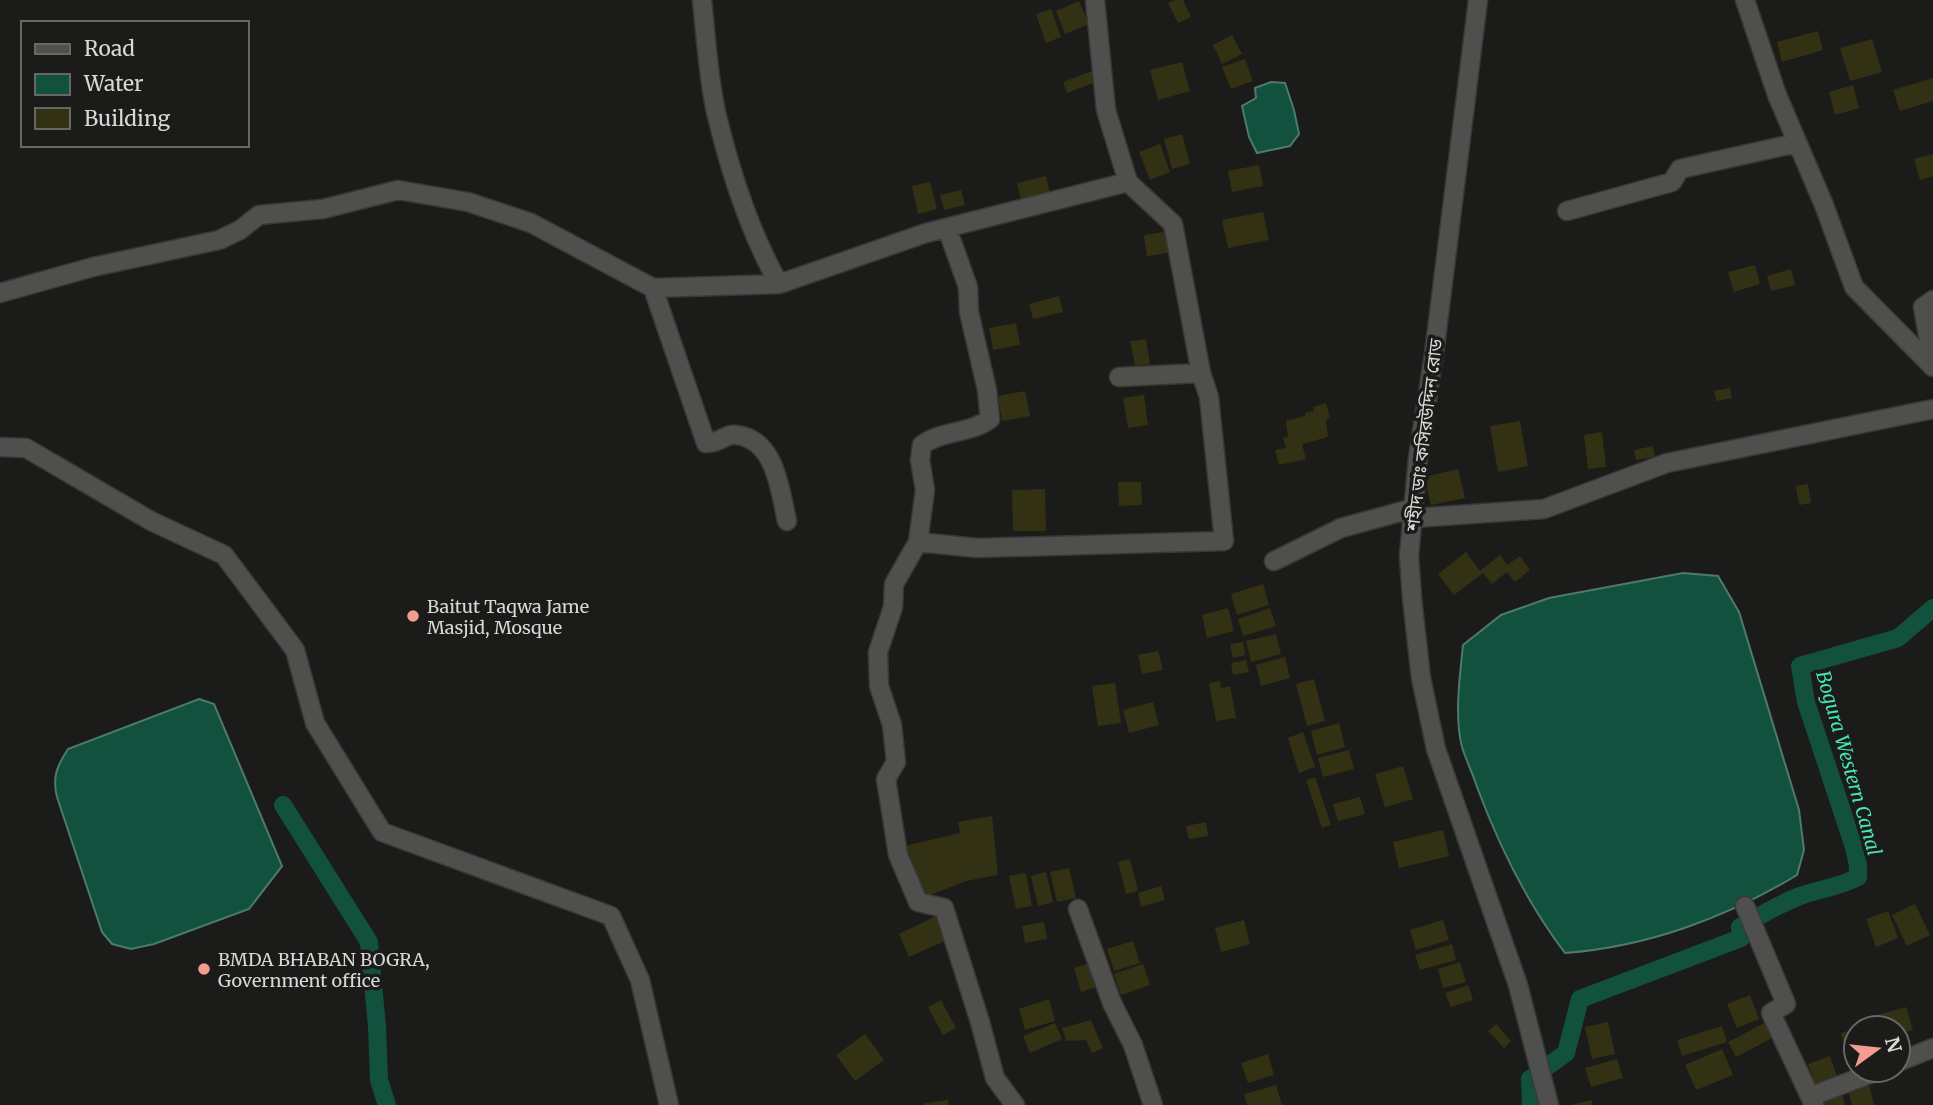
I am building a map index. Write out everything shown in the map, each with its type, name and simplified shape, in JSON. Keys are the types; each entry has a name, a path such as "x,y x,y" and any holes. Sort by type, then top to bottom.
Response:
{"street":[{"path":"702,0 716,111 749,222 760,250 779,284"},
{"path":"918,542 977,548 1224,541 1209,397 1201,373 1173,224 1128,182 1106,110 1095,0"},
{"name":"শহীদ ডাঃ কসিরউদ্দিন রোড","path":"1478,0 1434,354 1418,458 1409,556 1421,678 1436,749 1518,985 1549,1105"},
{"path":"1745,0 1777,95 1854,287 1933,365"},
{"path":"1567,211 1672,182 1680,169 1797,142"},
{"path":"0,293 93,267 219,240 240,230 259,215 323,209 398,190 468,202 531,223 653,288 779,284 947,228 1128,182"},
{"path":"947,228 968,287 968,312 987,390 990,418 979,427 930,439 922,445 920,460 925,490 918,542 894,584 893,607 878,652 879,686 892,725 896,762 886,779 898,855 918,902 944,908 995,1078 1015,1105"},
{"path":"653,288 706,443 713,444 732,434 741,435 760,445 773,463 787,521"},
{"path":"1933,300 1923,307 1933,365"},
{"path":"1119,377 1201,373"},
{"path":"1274,561 1341,528 1414,513 1544,509 1667,463 1933,409"},
{"path":"0,447 26,448 151,521 224,555 295,650 315,723 382,832 611,916 640,979 669,1105"},
{"path":"1078,909 1112,1003 1133,1045 1153,1105"},
{"path":"1749,915 1786,1004 1771,1013 1813,1101 1850,1084"},
{"path":"1912,1056 1933,1048"}],"water":[{"path":"1271,82 1285,83 1299,134 1290,146 1257,153 1249,137 1242,106 1256,98 1255,88"},
{"path":"1683,573 1718,576 1739,612 1799,810 1804,850 1797,875 1743,904 1686,928 1626,944 1565,953 1538,914 1504,852 1462,747 1458,709 1463,645 1501,615 1549,598"},
{"path":"199,699 214,704 282,866 249,909 154,944 131,949 112,944 102,932 57,797 55,778 58,766 68,749"}],"building":[{"path":"1183,0 1191,17 1178,23 1168,3"},
{"path":"1079,1 1089,24 1065,34 1056,11"},
{"path":"1051,9 1061,37 1046,43 1036,14"},
{"path":"1818,31 1823,50 1782,62 1777,42"},
{"path":"1232,35 1242,54 1222,64 1213,45"},
{"path":"1872,39 1882,72 1850,81 1840,48"},
{"path":"1245,59 1253,81 1231,89 1222,67"},
{"path":"1182,62 1190,91 1158,100 1150,70"},
{"path":"1092,71 1096,82 1067,93 1063,82"},
{"path":"1933,78 1933,101 1900,111 1893,90"},
{"path":"1853,85 1859,108 1835,115 1829,92"},
{"path":"1182,134 1190,164 1172,169 1164,139"},
{"path":"1160,144 1170,172 1150,180 1139,152"},
{"path":"1933,154 1933,176 1920,180 1914,159"},
{"path":"1259,165 1263,186 1232,192 1228,171"},
{"path":"1046,176 1050,193 1021,200 1017,183"},
{"path":"930,182 937,209 918,214 912,186"},
{"path":"961,190 965,205 944,210 940,195"},
{"path":"1263,212 1269,240 1228,248 1222,220"},
{"path":"1171,231 1174,252 1147,256 1144,235"},
{"path":"1755,265 1760,284 1734,292 1728,272"},
{"path":"1791,269 1795,285 1771,291 1767,276"},
{"path":"1059,296 1063,312 1033,319 1029,304"},
{"path":"1016,323 1020,345 993,350 989,328"},
{"path":"1146,339 1150,364 1135,366 1130,341"},
{"path":"1730,388 1732,398 1716,401 1714,391"},
{"path":"1025,391 1030,416 1002,421 998,396"},
{"path":"1144,395 1148,425 1128,428 1123,398"},
{"path":"1326,403 1330,418 1326,420 1328,437 1302,444 1306,459 1279,465 1275,450 1286,448 1283,438 1288,437 1286,421 1305,416 1305,413 1314,411 1313,407"},
{"path":"1520,421 1528,466 1498,472 1490,426"},
{"path":"1602,432 1606,467 1588,469 1584,435"},
{"path":"1653,446 1655,457 1636,460 1634,450"},
{"path":"1458,469 1465,498 1431,505 1424,477"},
{"path":"1118,482 1141,482 1142,505 1119,506"},
{"path":"1808,484 1811,503 1799,505 1796,486"},
{"path":"1045,489 1046,531 1013,531 1012,490"},
{"path":"1466,552 1480,571 1500,555 1507,565 1520,556 1530,570 1515,582 1507,572 1492,584 1483,573 1454,595 1438,574"},
{"path":"1263,584 1269,605 1237,615 1231,594"},
{"path":"1228,608 1234,631 1207,638 1202,615"},
{"path":"1270,608 1276,626 1243,636 1238,619"},
{"path":"1276,634 1281,654 1251,662 1246,641"},
{"path":"1243,642 1245,655 1233,658 1230,644"},
{"path":"1158,651 1163,670 1142,674 1138,655"},
{"path":"1285,657 1290,678 1261,686 1256,665"},
{"path":"1246,660 1249,672 1233,675 1231,663"},
{"path":"1314,679 1325,721 1307,726 1296,684"},
{"path":"1220,681 1221,688 1230,686 1236,718 1216,721 1209,683"},
{"path":"1115,683 1121,723 1098,726 1092,686"},
{"path":"1153,702 1159,725 1129,733 1123,710"},
{"path":"1339,723 1345,747 1317,755 1311,731"},
{"path":"1303,732 1315,767 1299,773 1288,738"},
{"path":"1349,750 1354,769 1323,777 1318,758"},
{"path":"1403,766 1413,799 1385,807 1375,774"},
{"path":"1315,777 1331,825 1322,828 1306,780"},
{"path":"1360,797 1365,814 1338,821 1333,804"},
{"path":"992,816 998,875 966,881 920,899 900,847 960,833 958,822"},
{"path":"1206,822 1208,836 1189,839 1186,826"},
{"path":"1443,830 1449,856 1399,868 1393,842"},
{"path":"1130,859 1138,891 1126,894 1118,862"},
{"path":"1069,868 1076,898 1057,902 1050,872"},
{"path":"1046,872 1053,902 1038,906 1031,876"},
{"path":"1026,873 1032,906 1016,909 1009,876"},
{"path":"1161,886 1165,900 1141,907 1138,893"},
{"path":"1915,904 1930,935 1907,946 1892,915"},
{"path":"1888,911 1898,938 1876,947 1866,919"},
{"path":"940,914 951,938 909,957 899,934"},
{"path":"1244,920 1250,944 1221,952 1215,928"},
{"path":"1443,920 1449,940 1416,950 1410,930"},
{"path":"1044,922 1047,939 1025,943 1022,926"},
{"path":"1133,941 1140,963 1114,971 1107,949"},
{"path":"1452,944 1456,960 1420,970 1415,955"},
{"path":"1096,961 1103,985 1081,992 1074,968"},
{"path":"1460,962 1466,982 1443,988 1438,969"},
{"path":"1143,964 1150,985 1121,995 1114,974"},
{"path":"1468,985 1473,1000 1451,1007 1445,993"},
{"path":"1750,995 1759,1019 1737,1028 1727,1004"},
{"path":"1049,999 1055,1021 1025,1030 1019,1009"},
{"path":"941,1000 956,1028 943,1035 928,1007"},
{"path":"1906,1007 1908,1014 1882,1014"},
{"path":"1091,1020 1103,1048 1092,1053 1086,1040 1066,1041 1062,1028"},
{"path":"1770,1020 1778,1035 1736,1057 1728,1042"},
{"path":"1608,1022 1615,1054 1592,1059 1585,1027"},
{"path":"1055,1023 1062,1039 1030,1053 1023,1036"},
{"path":"1496,1024 1511,1041 1504,1048 1488,1031"},
{"path":"1722,1026 1727,1042 1682,1056 1677,1040"},
{"path":"865,1034 884,1060 855,1081 836,1055"},
{"path":"1722,1049 1733,1075 1696,1090 1685,1065"},
{"path":"1268,1054 1274,1075 1248,1083 1241,1063"},
{"path":"1830,1056 1838,1079 1816,1087 1808,1064"},
{"path":"1617,1059 1623,1078 1591,1087 1585,1068"},
{"path":"1869,1084 1874,1105 1852,1105 1847,1087"},
{"path":"1276,1085 1282,1105 1247,1105 1244,1094"},
{"path":"1841,1091 1845,1105 1820,1105 1818,1096"},
{"path":"948,1100 949,1105 925,1105 925,1103"},
{"path":"1592,1100 1592,1105 1574,1105 1574,1104"}],"waterway":[{"name":"Bogura Western Canal","path":"1531,1105 1530,1079 1566,1053 1580,999 1741,938 1740,927 1777,906 1858,877 1853,844 1806,702 1800,666 1898,638 1933,608"},
{"path":"283,805 369,942 379,1080 387,1105"}],"place":[{"name":"Baitut Taqwa Jame Masjid, Mosque","path":"413,616"},
{"name":"BMDA BHABAN BOGRA, Government office","path":"204,969"}]}
